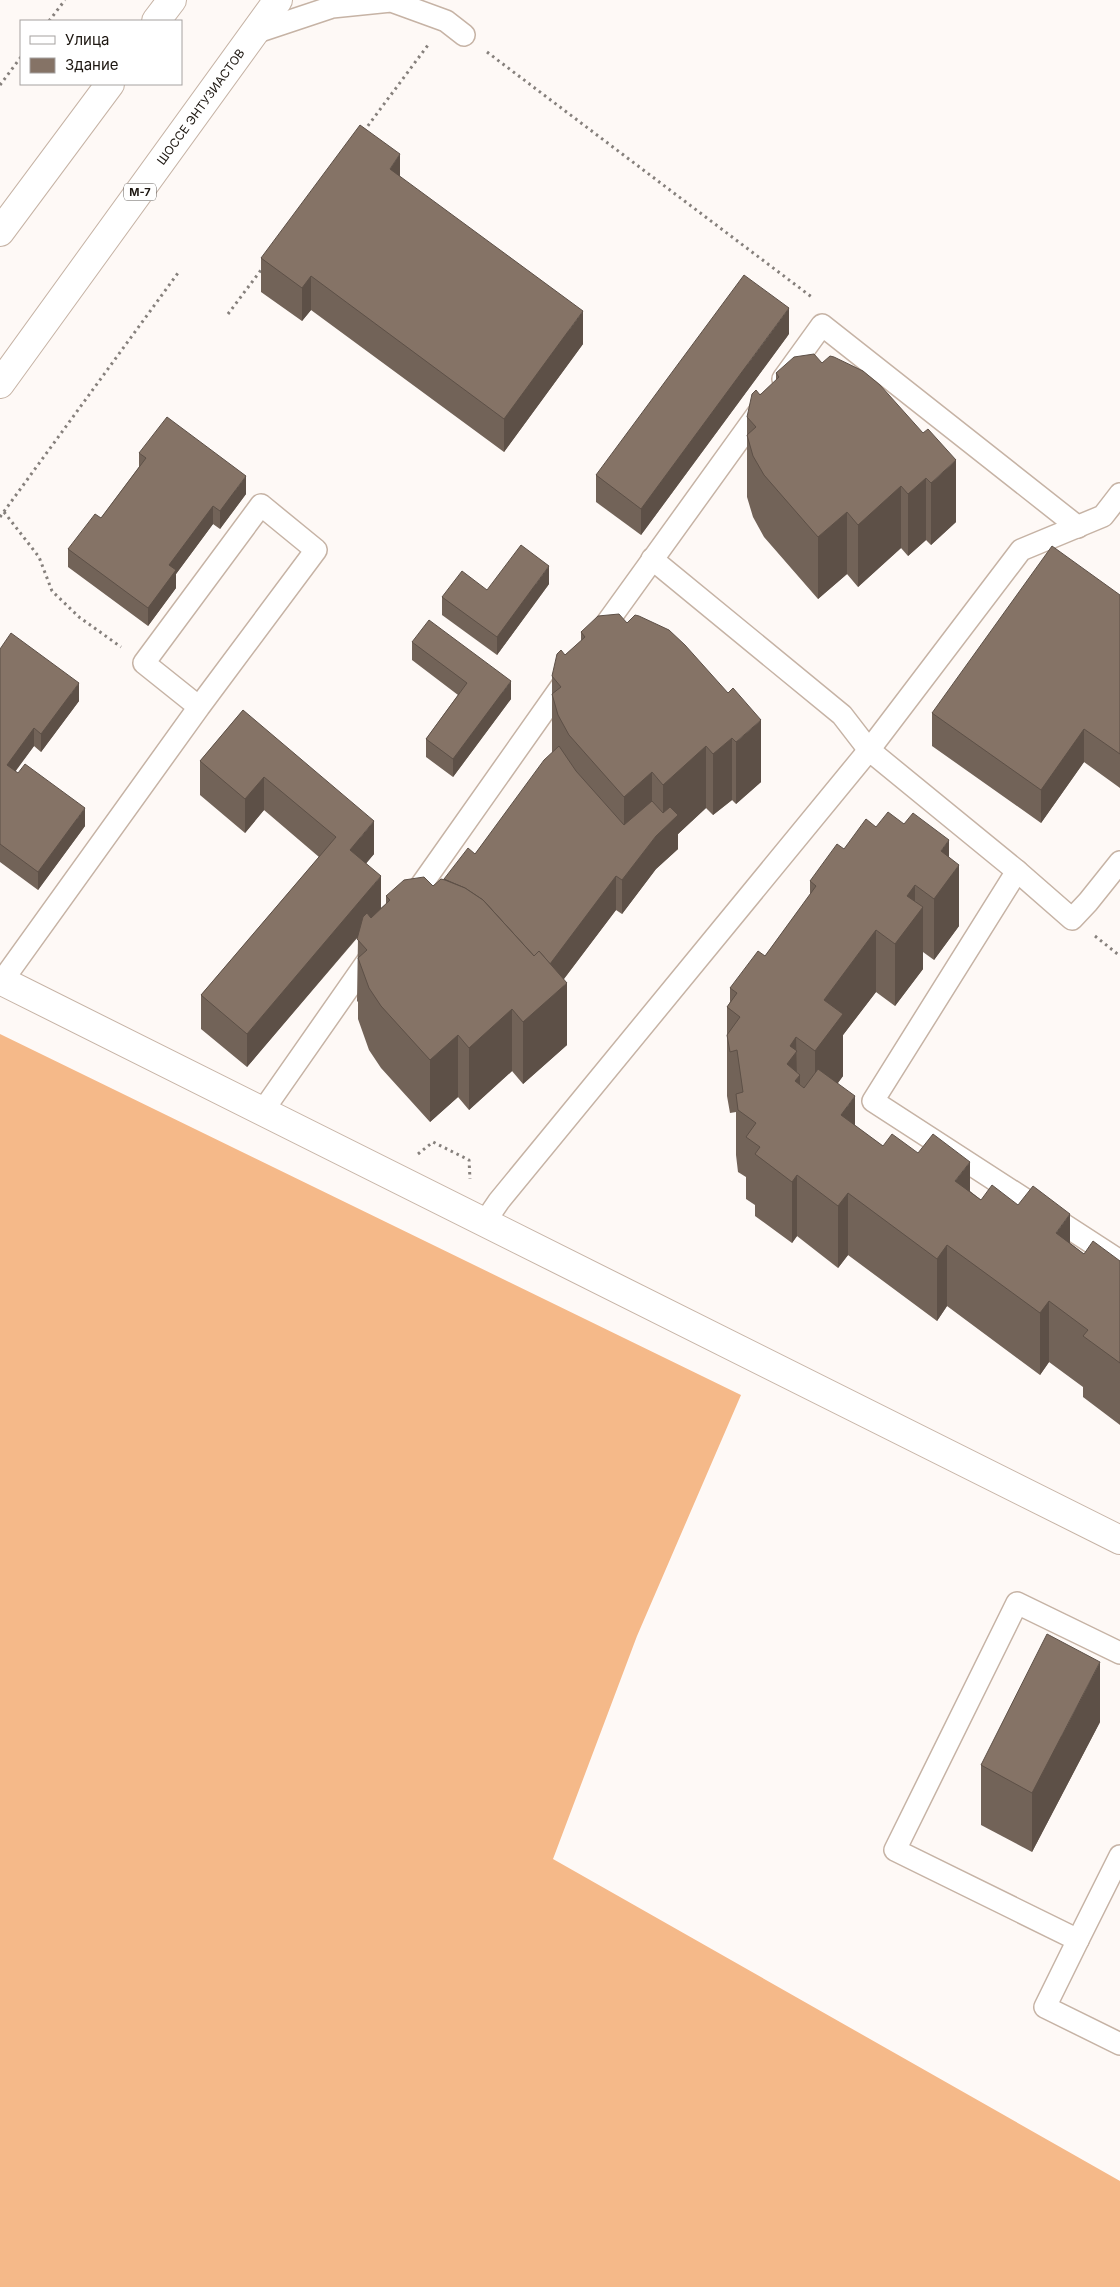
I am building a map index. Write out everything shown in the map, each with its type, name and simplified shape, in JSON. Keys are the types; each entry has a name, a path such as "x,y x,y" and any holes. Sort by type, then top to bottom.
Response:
{"main road":[{"path":"157,20 172,0"},
{"name":"ШОССЕ ЭНТУЗИАСТОВ","path":"0,384 278,0"},
{"path":"0,232 109,85"},
{"path":"1,980 1120,1540"}],"lane":[{"path":"434,0 446,21"},
{"path":"254,33 332,7 391,1 446,21 464,35"},
{"path":"400,914 652,559 822,325 1078,527"},
{"path":"484,1223 499,1201 869,750 1021,550 1103,516 1120,494"},
{"path":"1,980 199,707 316,550 261,505 144,663 199,707"},
{"path":"652,559 842,715 869,750 1072,918 1088,902 1120,862"},
{"path":"1017,871 873,1101 1120,1261"},
{"path":"262,1112 383,939"},
{"path":"1078,1940 896,1850 1017,1603 1120,1653"},
{"path":"1120,1856 1045,2007 1120,2044"}],"path":[{"path":"49,20 65,0"},
{"path":"363,132 446,21"},
{"path":"464,35 816,300"},
{"path":"0,85 20,58"},
{"path":"228,314 269,258"},
{"path":"0,517 178,273"},
{"path":"4,512 39,558 52,591 79,618 144,663"}],"shaded area":[{"path":"0,1034 741,1395 637,1636 553,1859 1120,2181 1120,2287 0,2287"}],"building":[{"path":"360,125 400,154 390,169 583,311 504,419 311,276 302,288 261,258"},
{"path":"744,275 789,308 641,509 596,475"},
{"path":"814,354 822,363 830,356 863,371 880,385 923,433 928,429 956,460 931,483 926,478 908,494 901,486 858,525 847,512 818,537 764,475 753,456 747,435 756,427 747,417 752,394 756,390 760,395 779,377 776,373 794,357"},
{"path":"167,417 246,476 220,511 213,506 169,565 176,570 148,608 68,549 95,514 101,518 146,458 139,453"},
{"path":"521,545 549,566 497,637 442,597 462,571 487,590"},
{"path":"1052,546 1120,595 1120,754 1084,729 1041,790 932,713"},
{"path":"619,614 627,623 635,615 669,630 728,693 733,688 761,720 736,742 732,738 713,754 706,746 663,785 652,772 624,797 569,735 558,715 552,694 561,687 552,676 557,654 561,650 565,655 585,637 581,632 598,616"},
{"path":"429,620 511,681 453,759 426,739 467,683 412,642"},
{"path":"11,633 79,683 41,734 34,728 7,765 18,773 25,764 85,808 38,872 0,844 0,649"},
{"path":"243,710 374,821 350,850 381,876 247,1034 201,995 336,837 264,777 245,799 200,761"},
{"path":"559,746 576,771 624,825 652,801 663,813 670,807 678,815 656,836 622,880 616,876 550,964 539,951 534,956 483,900 465,888 444,879 468,848 475,854 544,760"},
{"path":"888,812 904,824 913,813 949,840 941,851 959,865 934,899 915,885 907,896 923,907 895,944 876,930 824,1000 843,1014 815,1051 796,1037 790,1046 797,1051 787,1064 800,1075 795,1081 804,1088 818,1069 855,1096 841,1115 883,1146 892,1134 918,1153 933,1134 970,1162 955,1181 981,1200 992,1185 1018,1205 1033,1186 1070,1214 1056,1233 1084,1254 1093,1241 1120,1261 1120,1363 1083,1336 1088,1330 1049,1301 1040,1313 947,1245 937,1259 848,1193 838,1206 797,1175 792,1182 755,1154 760,1147 746,1137 756,1123 738,1110 736,1094 743,1092 737,1050 730,1052 727,1035 740,1017 727,1007 737,993 730,988 758,951 765,956 816,886 810,881 837,844 844,849 866,819 876,827"},
{"path":"424,877 433,886 441,879 445,880 465,888 483,900 534,956 539,951 567,983 523,1022 512,1009 469,1048 458,1035 430,1060 381,1006 369,988 358,958 367,950 357,939 363,917 367,913 371,918 390,900 386,896 404,880"},
{"path":"1047,1634 1100,1662 1032,1793 981,1765"}]}
